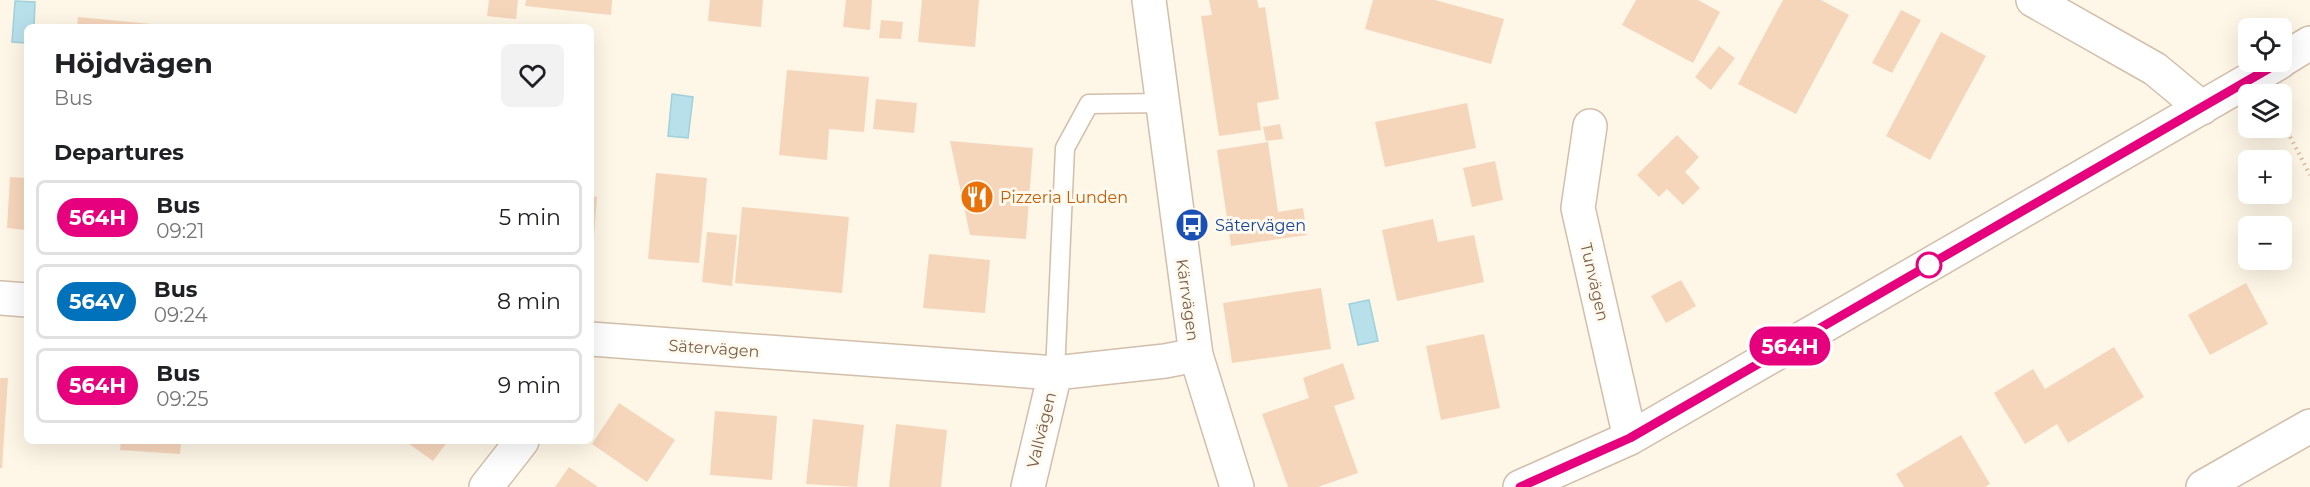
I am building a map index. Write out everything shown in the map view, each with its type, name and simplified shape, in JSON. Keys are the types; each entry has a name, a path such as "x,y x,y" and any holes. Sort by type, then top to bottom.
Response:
{"street":[{"name":"Kärrvägen","path":"1149,0 1196,355 1237,487"},
{"path":"2033,0 2155,69 2202,108"},
{"path":"2292,55 2310,44"},
{"path":"1520,487 1630,438 2263,72"},
{"name":"Tunvägen","path":"1590,126 1578,208 1630,438"},
{"path":"0,298 24,300"},
{"name":"Sätervägen","path":"595,345 1055,373 1165,361 1196,355"},
{"name":"Vallvägen","path":"1028,487 1055,373"},
{"path":"2203,487 2310,426"},
{"path":"486,487 520,444"}],"lane":[{"path":"1055,373 1065,148 1089,104 1162,103"}],"path":[{"path":"2291,138 2310,175"}],"water":[{"path":"15,1 35,2 34,24 24,24 24,43 12,42"},
{"path":"672,94 693,97 688,138 668,136"},
{"path":"1369,300 1378,341 1358,345 1349,304"}],"building":[{"path":"489,0 518,0 516,19 487,16"},
{"path":"526,0 612,0 611,15 525,6"},
{"path":"710,0 763,0 761,27 708,21"},
{"path":"846,0 872,0 870,30 843,27"},
{"path":"922,0 979,0 975,47 918,42"},
{"path":"1209,0 1257,0 1259,8 1265,7 1279,99 1257,103 1261,130 1219,136 1201,16 1212,15"},
{"path":"1373,0 1435,0 1504,19 1491,64 1365,29"},
{"path":"1636,0 1698,0 1720,12 1693,63 1622,25"},
{"path":"1783,0 1821,0 1849,15 1796,114 1738,84"},
{"path":"1901,10 1921,20 1892,73 1872,63"},
{"path":"78,17 152,24 77,24"},
{"path":"881,20 903,22 901,39 879,38"},
{"path":"1941,32 1986,56 1930,160 1886,136"},
{"path":"1719,46 1735,58 1711,90 1695,77"},
{"path":"787,70 869,77 864,132 829,129 827,160 779,155"},
{"path":"876,99 917,103 914,133 873,129"},
{"path":"1467,103 1476,148 1385,167 1375,122"},
{"path":"1280,124 1283,139 1266,141 1263,127"},
{"path":"1677,135 1699,157 1685,172 1700,188 1683,205 1667,189 1659,197 1637,175"},
{"path":"950,141 1033,148 1026,239 970,235"},
{"path":"1268,142 1278,212 1303,208 1307,235 1231,246 1217,150"},
{"path":"1495,161 1503,200 1472,207 1463,168"},
{"path":"656,173 707,178 699,263 648,259"},
{"path":"10,177 24,178 24,230 7,228"},
{"path":"594,196 597,197 594,236"},
{"path":"742,207 849,217 842,293 735,283"},
{"path":"1433,219 1438,242 1474,235 1484,282 1397,301 1382,230"},
{"path":"707,232 737,235 732,286 702,282"},
{"path":"929,254 990,260 985,313 923,308"},
{"path":"1681,280 1696,306 1666,323 1651,296"},
{"path":"2246,283 2268,324 2210,355 2188,315"},
{"path":"1321,288 1331,349 1232,363 1223,303"},
{"path":"1484,334 1500,408 1441,420 1426,346"},
{"path":"2114,347 2144,397 2068,443 2057,424 2025,444 1994,393 2033,369 2045,389"},
{"path":"1343,363 1355,399 1334,406 1358,473 1318,487 1288,487 1262,414 1309,398 1303,378"},
{"path":"0,378 8,378 2,468 0,468"},
{"path":"619,403 675,440 647,482 592,444"},
{"path":"715,411 777,416 772,480 710,475"},
{"path":"813,419 864,425 857,487 806,484"},
{"path":"896,424 947,430 941,487 889,487"},
{"path":"1961,435 1990,484 1985,487 1904,487 1896,474"},
{"path":"121,444 181,444 180,454 120,450"},
{"path":"409,444 446,444 433,461"},
{"path":"569,467 598,487 555,487"}],"bus line":[{"name":"564H","path":"1520,487 1630,438 2263,72"}],"place":[{"name":"Pizzeria Lunden","path":"977,197"},
{"name":"Sätervägen","path":"1192,225"}]}
